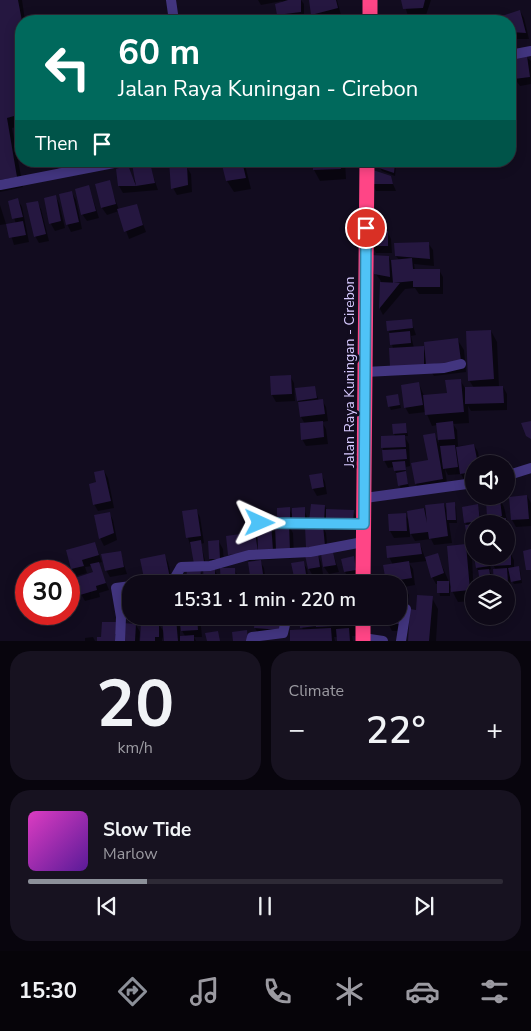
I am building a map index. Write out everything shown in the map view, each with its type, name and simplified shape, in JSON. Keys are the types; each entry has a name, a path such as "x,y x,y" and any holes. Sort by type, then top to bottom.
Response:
{"highway":[{"path":"370,0 370,15"},
{"name":"Jalan Raya Kuningan - Cirebon","path":"363,575 367,167"},
{"path":"363,625 363,640"}],"street":[{"path":"171,0 173,15"},
{"path":"516,54 531,51"},
{"path":"0,185 93,167"},
{"path":"365,372 444,368 461,364"},
{"path":"515,473 531,468"},
{"path":"365,498 465,484"},
{"path":"260,523 364,524"},
{"path":"177,575 182,567 210,566 249,555 310,552 363,542"},
{"path":"120,641 121,617 116,588 122,587"},
{"path":"251,641 252,637 261,634 283,633 285,625"},
{"path":"401,641 404,625"},
{"path":"363,640 383,641"}],"building":[{"path":"0,0 18,0 21,15 15,15 15,116 7,118 17,177 0,180"},
{"path":"288,0 301,0 301,12 277,15 275,4"},
{"path":"309,0 336,0 338,8 311,15"},
{"path":"401,0 425,0 423,8 403,9"},
{"path":"520,10 526,33 516,32 516,15 505,15"},
{"path":"527,56 530,77 516,79 516,57"},
{"path":"58,167 72,167 59,170"},
{"path":"129,167 136,186 118,186 116,169"},
{"path":"133,167 151,167 155,183 136,186"},
{"path":"169,167 187,167 188,185 171,189"},
{"path":"222,167 243,167 246,178 226,181"},
{"path":"313,167 341,167 341,169 313,170"},
{"path":"395,167 394,173 379,168"},
{"path":"373,170 391,176 393,184 370,184"},
{"path":"110,180 116,204 101,208 95,184"},
{"path":"89,185 96,211 81,215 75,189"},
{"path":"72,191 79,222 66,225 59,194"},
{"path":"56,195 61,221 49,224 44,198"},
{"path":"18,198 23,217 12,219 8,201"},
{"path":"38,201 46,234 34,237 26,203"},
{"path":"137,204 143,225 124,232 117,209"},
{"path":"370,218 386,219 385,229 370,228"},
{"path":"23,221 26,235 9,238 6,224"},
{"path":"370,230 388,231 388,246 371,246"},
{"path":"429,242 430,259 395,256 394,243"},
{"path":"371,255 389,256 390,277 374,274"},
{"path":"412,258 413,269 440,269 440,287 413,287 413,281 393,283 391,260"},
{"path":"380,282 400,283 379,309"},
{"path":"412,319 413,328 387,331 386,321"},
{"path":"491,330 494,379 468,381 466,331"},
{"path":"410,331 411,343 390,345 389,333"},
{"path":"458,338 461,361 426,365 424,342"},
{"path":"424,346 424,365 390,367 389,348"},
{"path":"291,375 292,394 271,395 270,376"},
{"path":"461,379 464,412 425,415 423,395 447,393 445,380"},
{"path":"419,382 423,405 404,408 401,385"},
{"path":"315,386 317,398 297,401 295,388"},
{"path":"503,386 504,403 465,404 465,387"},
{"path":"398,394 400,405 388,407 386,396"},
{"path":"323,399 325,414 300,417 298,402"},
{"path":"323,421 324,437 301,440 300,423"},
{"path":"453,421 455,439 438,440 436,423"},
{"path":"531,421 531,439 526,436 521,423"},
{"path":"406,423 407,433 393,434 392,424"},
{"path":"435,433 443,479 415,484 411,463 428,460 423,435"},
{"path":"405,435 406,447 381,448 381,436"},
{"path":"474,444 476,455 465,455 465,473 460,474 456,447"},
{"path":"455,445 458,467 443,469 440,446"},
{"path":"406,449 407,459 383,461 382,450"},
{"path":"405,461 406,470 394,471 392,462"},
{"path":"104,470 111,501 93,505 89,484 96,482 94,472"},
{"path":"406,471 408,484 398,486 396,473"},
{"path":"322,473 324,487 312,489 309,475"},
{"path":"527,495 529,519 515,520 515,515 511,515 510,505 515,505 515,496"},
{"path":"455,502 456,520 447,520 446,503"},
{"path":"444,503 448,536 429,539 428,532 410,534 407,511 424,508 427,523 425,505"},
{"path":"311,504 325,505 324,522 309,521"},
{"path":"478,505 479,515 465,515 464,523 462,507"},
{"path":"486,505 501,505 502,515 487,515"},
{"path":"290,507 290,520 277,521 277,508"},
{"path":"305,507 305,521 292,522 292,508"},
{"path":"197,509 201,536 186,538 182,511"},
{"path":"326,509 354,510 353,523 326,523"},
{"path":"110,512 114,533 99,539 94,515"},
{"path":"406,513 407,531 389,531 388,514"},
{"path":"271,523 273,550 258,551 257,524"},
{"path":"289,524 290,551 276,551 275,525"},
{"path":"323,525 325,546 306,548 305,526"},
{"path":"255,532 258,552 228,555 226,536"},
{"path":"201,540 204,562 194,564 190,542"},
{"path":"219,540 220,559 209,559 208,541"},
{"path":"95,542 99,555 82,560 84,566 80,567 80,560 69,560 66,550"},
{"path":"420,543 422,554 387,558 386,546"},
{"path":"465,544 465,565 468,565 469,575 465,575 465,591 451,592 447,546"},
{"path":"531,549 531,570 526,570 523,551"},
{"path":"121,551 124,567 105,571 101,554"},
{"path":"333,552 336,565 323,567 321,554"},
{"path":"318,553 320,567 308,569 305,555"},
{"path":"438,553 444,573 431,578 425,557"},
{"path":"165,554 169,575 143,575 140,559"},
{"path":"354,556 356,570 344,572 341,559"},
{"path":"261,560 263,574 250,575 248,562"},
{"path":"304,561 306,574 294,575 291,563"},
{"path":"409,561 412,578 407,579 407,575 385,575 383,565"},
{"path":"99,562 106,583 96,586 97,590 80,595 80,576 93,572 90,564"},
{"path":"475,565 490,565 490,566 476,568"},
{"path":"519,566 521,580 515,581 515,575 510,575 508,568"},
{"path":"187,568 201,569 201,575 187,575"},
{"path":"203,568 215,568 215,575 203,575"},
{"path":"220,568 235,568 235,575 220,575"},
{"path":"507,568 507,575 493,575 493,569"},
{"path":"489,569 490,575 479,575 478,570"},
{"path":"437,581 449,581 449,593 437,593"},
{"path":"119,588 122,588 122,609 121,609"},
{"path":"417,595 433,596 429,641 408,641 410,609 416,610"},
{"path":"102,622 120,622 119,634 115,634 115,641 97,641 97,637 101,637"},
{"path":"122,623 122,625 136,625 135,641 121,641"},
{"path":"141,625 159,625 159,637 155,637 155,641 140,641"},
{"path":"163,625 177,625 178,641 164,641"},
{"path":"180,625 198,625 198,630 181,631"},
{"path":"254,625 282,625 281,630 254,628"},
{"path":"300,625 316,625 316,626 300,628"},
{"path":"316,625 353,625 316,627"},
{"path":"331,628 332,641 290,641 290,630"},
{"path":"349,628 350,641 337,641 336,629"},
{"path":"247,630 248,641 233,641 232,632"},
{"path":"218,631 220,641 207,641 205,633"},
{"path":"194,635 194,641 180,641 180,636"}],"route":[{"path":"260,523 364,524 366,228"}]}
